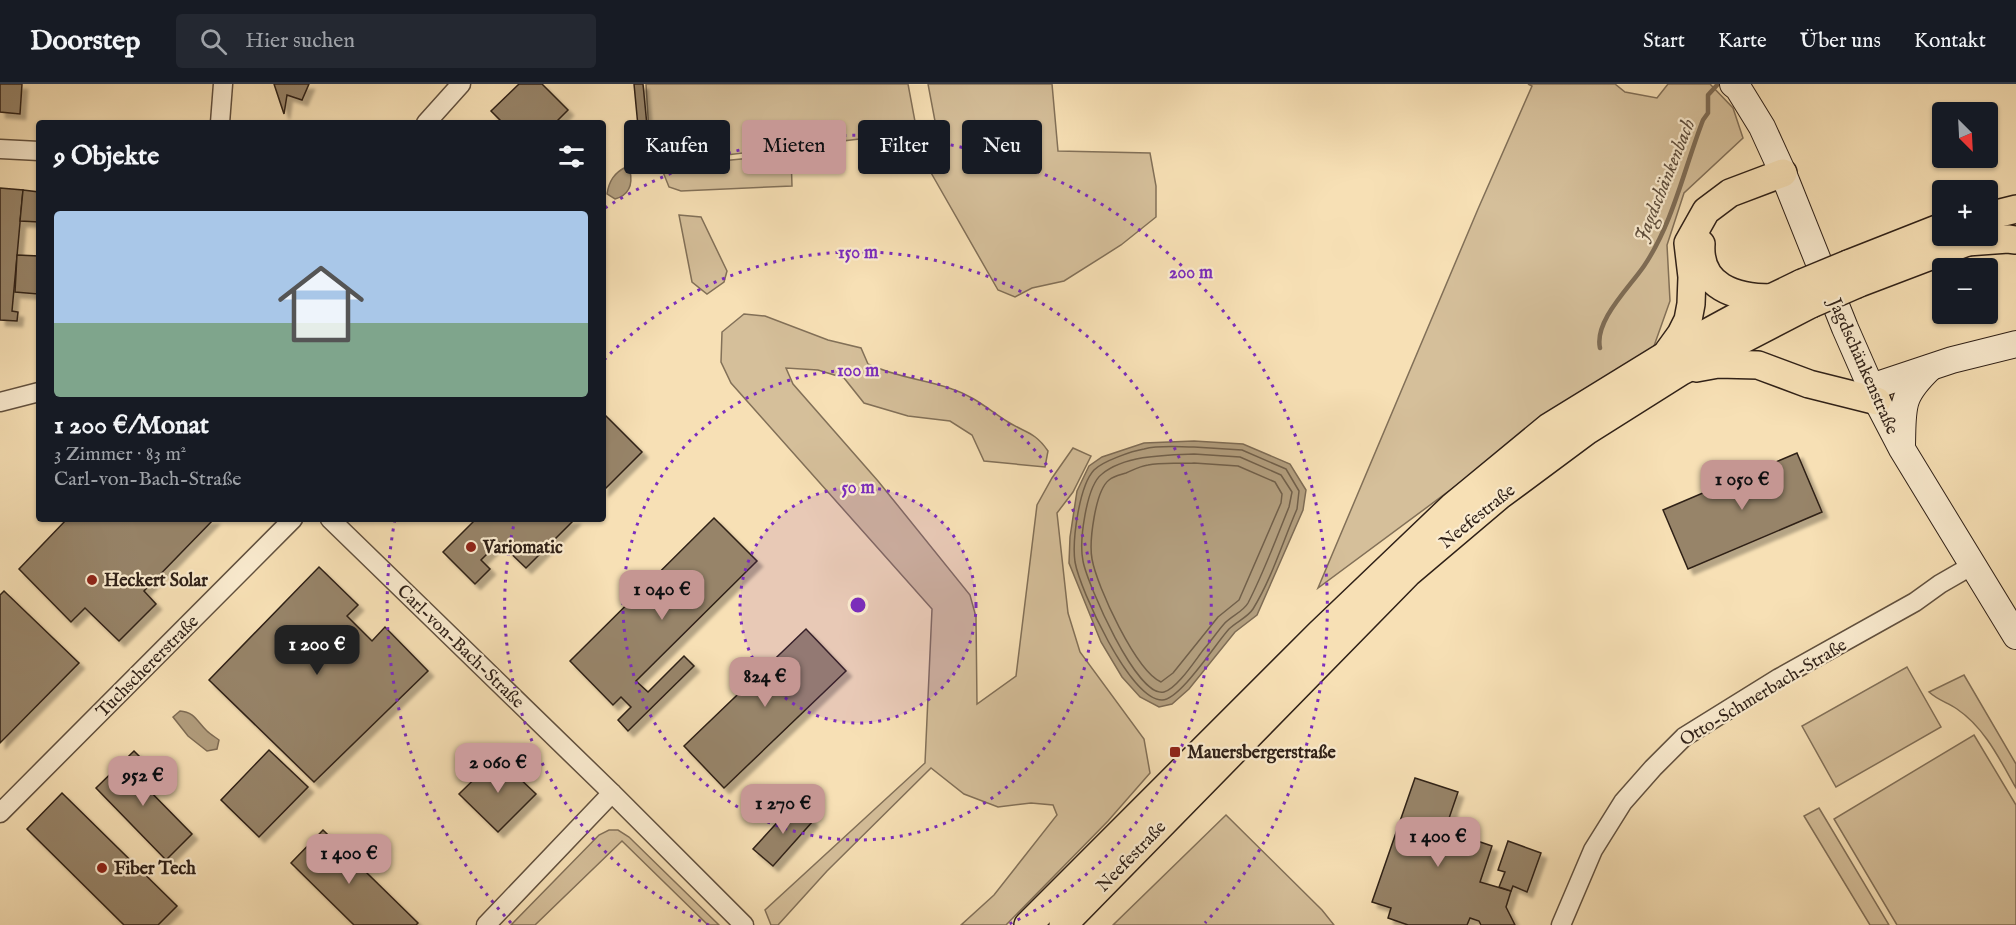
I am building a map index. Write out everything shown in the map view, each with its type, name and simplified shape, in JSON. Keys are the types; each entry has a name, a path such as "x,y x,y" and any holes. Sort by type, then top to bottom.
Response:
{"main road":[{"name":"Jagdschänkenstraße","path":"1735,86 1762,127 1784,173 1841,318 1874,394 1902,449 2016,636"},
{"path":"1784,173 1730,193 1706,211 1688,243 1692,277 1691,304 1673,363 1758,365 1809,384 1874,394 1932,367 2016,344"},
{"path":"1998,214 2016,209"},
{"path":"1706,211 1700,253 1703,266 1712,279 1723,289 1734,294 1748,298 1771,298"},
{"name":"Neefestraße","path":"1998,230 2016,223"},
{"name":"Neefestraße","path":"1028,925 1319,634 1452,507 1550,427 1806,294 1853,274 1932,232"},
{"path":"1998,238 2016,240"},
{"name":"Neefestraße","path":"1853,274 1948,246"},
{"name":"Neefestraße","path":"1064,925 1408,573 1499,496 1673,363 1771,298 1806,294"},
{"path":"1902,449 1905,400 1909,390 1932,367"}],"street":[{"path":"220,120 223,84"},
{"path":"429,120 461,84"},
{"path":"0,149 36,151"},
{"path":"0,402 36,393"},
{"name":"Tuchschererstraße","path":"0,813 290,522"},
{"name":"Carl-von-Bach-Straße","path":"333,522 612,793 744,925"},
{"name":"Otto-Schmerbach-Straße","path":"1561,925 1593,850 1623,802 1684,738 1779,678 1882,622 1973,565"},
{"path":"486,925 612,793"}],"shaded area":[{"path":"646,84 908,84 915,120 858,120 858,139 846,141 846,120 742,120 742,153 730,154 730,120 648,120"},
{"path":"928,84 1052,84 1058,151 1150,153 1156,186 1156,217 1121,245 1064,281 1032,288 1015,297 998,290 932,174 950,174 950,120 935,120"},
{"path":"1528,84 1615,84 1625,92 1657,98 1668,84 1710,84 1733,108 1743,138 1684,193 1667,245 1670,301 1654,346 1534,428 1318,588 1532,86"},
{"path":"742,159 742,174 792,174 792,186 681,191 669,187 664,174 730,174 730,160"},
{"path":"679,215 701,217 727,271 724,282 707,294 692,282"},
{"path":"744,314 765,316 828,340 861,348 868,364 960,392 1034,436 1048,451 1045,467 984,461 972,435 950,421 908,416 864,403 844,378 818,370 786,368 793,384 878,481 970,595 976,617 977,704 1016,676 1037,505 1073,448 1091,456 1073,492 1057,513 1068,613 1080,652 1144,739 1150,773 1108,821 1006,925 961,925 994,895 1057,815 1053,805 1031,803 998,807 964,794 931,768 827,871 778,925 771,925 765,910 925,763 932,609 731,383 721,362 722,332"},
{"path":"1907,667 1941,727 1836,787 1802,726"},
{"path":"1964,675 2016,764 2016,788 1991,745 1976,725 1957,709 1929,692"},
{"path":"1974,735 2016,805 2016,925 1897,925 1834,819"},
{"path":"1819,808 1889,925 1870,925 1804,816"},
{"path":"1226,815 1322,910 1334,925 1113,925"},
{"path":"609,830 618,830 629,837 719,925 708,925 622,841 535,925 511,925 599,835"}],"water":[{"path":"624,168 624,174 630,174 631,181 627,192 615,199 607,194 609,185 618,172"},
{"path":"1194,441 1243,444 1290,464 1306,490 1303,510 1257,615 1235,632 1189,689 1172,704 1159,707 1140,697 1122,677 1101,642 1069,563 1070,537 1077,491 1089,466 1102,457 1144,443"},
{"path":"180,711 192,715 219,740 217,749 207,751 188,736 173,717"}],"building":[{"path":"0,84 22,84 20,114 0,112"},
{"path":"274,84 309,84 302,100 287,95 284,114"},
{"path":"519,84 542,84 568,110 558,120 500,120 491,111"},
{"path":"634,84 643,84 646,120 637,120"},
{"path":"0,188 23,190 12,311 18,312 17,321 0,320"},
{"path":"23,190 36,192 36,222 20,221"},
{"path":"17,255 36,256 36,294 15,292"},
{"path":"606,416 642,452 606,488"},
{"path":"1797,453 1822,512 1688,569 1663,510"},
{"path":"714,518 757,561 636,681 648,692 684,656 694,666 628,731 618,720 631,707 621,697 613,705 570,661"},
{"name":"Heckert Solar","path":"64,522 211,522 144,591 156,604 119,641 85,608 71,622 19,569"},
{"name":"Variomatic","path":"473,522 572,522 526,568 499,542 481,560 490,569 475,584 443,552"},
{"path":"319,567 358,605 347,616 372,641 385,627 428,671 314,782 209,680"},
{"path":"4,591 79,663 0,743 0,595"},
{"path":"806,629 846,671 724,788 684,746"},
{"path":"269,750 308,787 259,837 221,800"},
{"path":"134,751 150,767 138,779 192,834 166,860 96,788"},
{"path":"497,757 536,794 498,832 459,794"},
{"path":"1415,778 1458,792 1445,830 1492,846 1480,882 1511,891 1506,907 1515,925 1481,925 1479,921 1470,918 1467,925 1408,925 1388,918 1391,908 1372,902"},
{"name":"Fiber Tech","path":"62,793 177,906 158,925 124,925 27,829"},
{"path":"794,804 813,821 773,866 753,849"},
{"path":"323,830 418,923 416,925 354,925 291,863"},
{"path":"1508,841 1541,853 1527,892 1513,886 1511,891 1499,887 1505,872 1498,870"}],"waterway":[{"name":"Jagdschänkenbach","path":"1600,348 1602,327 1607,316 1644,266 1663,232 1703,120 1708,113 1708,95 1718,84"}],"place":[{"name":"Variomatic","path":"471,547"},
{"name":"Heckert Solar","path":"92,580"},
{"name":"Mauersbergerstraße","path":"1175,752"},
{"name":"Fiber Tech","path":"102,868"}]}
